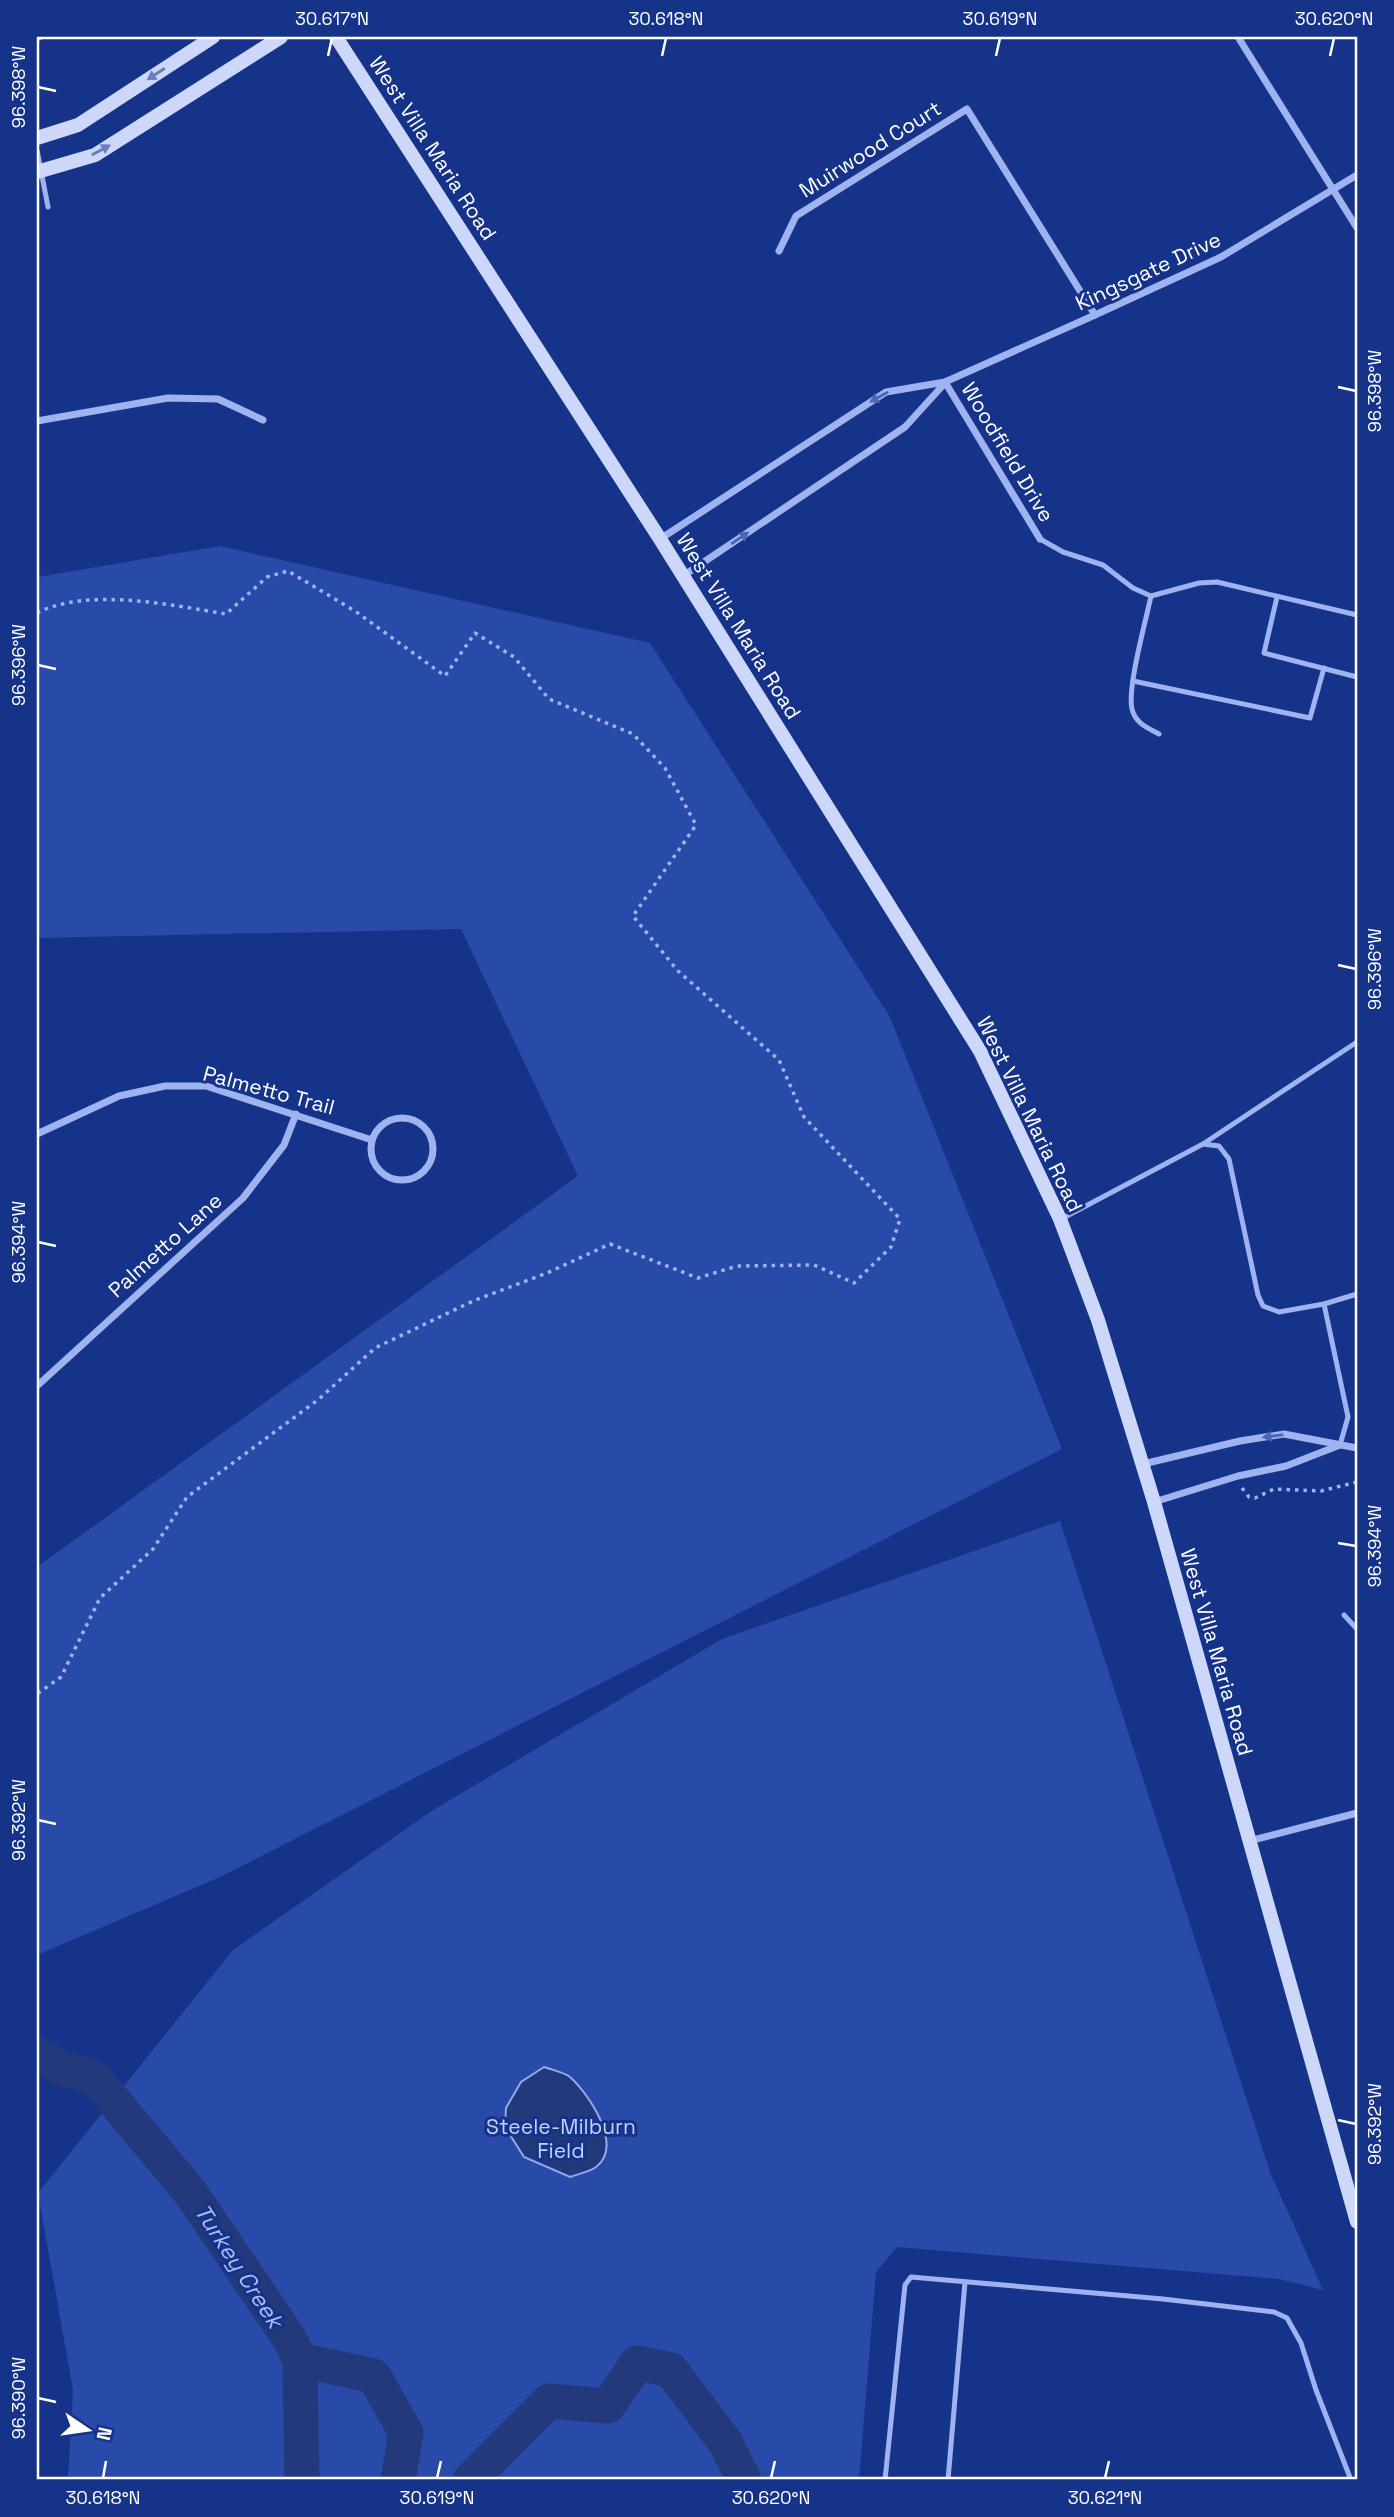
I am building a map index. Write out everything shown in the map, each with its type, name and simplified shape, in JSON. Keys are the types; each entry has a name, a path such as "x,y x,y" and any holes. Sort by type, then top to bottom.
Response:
{"main road":[{"path":"37,138 78,125 213,37"},
{"path":"39,172 95,155 281,37"},
{"name":"West Villa Maria Road","path":"337,37 660,539 980,1051 1060,1219 1098,1320 1154,1502 1357,2222"}],"street":[{"path":"1238,37 1357,228"},
{"name":"Muirwood Court","path":"779,251 796,216 967,109 1095,315"},
{"name":"Kingsgate Drive","path":"660,539 886,392 945,383 1221,257 1357,175"},
{"name":"Kingsgate Drive","path":"683,576 905,427 945,383"},
{"name":"Woodfield Drive","path":"945,383 1040,539"},
{"path":"37,421 168,398 218,398 264,420"},
{"name":"Palmetto Trail","path":"37,1134 119,1097 165,1086 206,1086 372,1140"},
{"name":"Palmetto Lane","path":"37,1386 243,1198 284,1145 296,1114"},
{"path":"404,1118 418,1122 428,1132 433,1144 432,1159 425,1171 413,1178 399,1180 386,1176 376,1167 371,1154 372,1140 379,1128 391,1120 404,1118"},
{"path":"1142,1464 1240,1441 1284,1434 1357,1448"},
{"path":"1154,1502 1238,1476 1286,1466 1340,1445"},
{"path":"1248,1841 1357,1813"}],"lane":[{"path":"37,150 39,172 48,207"},
{"path":"1040,539 1063,552 1103,565 1133,587 1152,596 1199,583 1217,582 1357,615"},
{"path":"1152,596 1133,681 1132,708 1139,722 1159,734"},
{"path":"1277,597 1264,653 1357,677"},
{"path":"1133,681 1310,718 1324,668"},
{"path":"1060,1219 1203,1144 1357,1042"},
{"path":"1203,1144 1219,1146 1229,1159 1258,1295 1263,1306 1279,1312 1324,1304 1357,1294"},
{"path":"1324,1304 1348,1417 1340,1445"},
{"path":"1344,1615 1357,1629"},
{"path":"885,2480 905,2285 911,2277 1163,2299 1274,2312 1287,2318 1301,2343 1351,2480"},
{"path":"948,2480 965,2282"}],"path":[{"path":"37,613 52,605 100,599 178,606 226,614 267,577 288,571 355,611 445,676 475,633 514,657 549,699 634,734 665,768 696,825 633,916 678,971 779,1060 804,1117 900,1219 891,1247 855,1283 814,1265 737,1266 698,1278 610,1244 547,1273 473,1301 375,1348 319,1399 187,1497 153,1549 100,1598 61,1677 37,1694"},
{"path":"1238,1476 1245,1494 1255,1498 1274,1489 1321,1491 1357,1482"}],"green space":[{"path":"220,546 650,643 890,1017 1062,1449 220,1877 37,1955 37,1567 578,1176 461,929 37,938 37,577"},
{"name":"Steele-Milburn Field","path":"1060,1521 1270,2172 1323,2290 1279,2279 897,2247 876,2272 859,2480 68,2480 73,2390 38,2193 233,1950 433,1810 722,1639"}],"shaded area":[{"path":"544,2067 561,2072 578,2085 594,2107 605,2134 604,2158 596,2167 570,2177 524,2157 505,2127 506,2108 521,2082"}],"waterway":[{"name":"Turkey Creek","path":"37,2054 62,2069 93,2076 190,2192 289,2338 300,2360 374,2376 406,2433 398,2480"},
{"path":"300,2360 302,2480"},
{"name":"Turkey Creek","path":"470,2480 549,2401 608,2406 637,2363 671,2370 725,2442 744,2480"}]}
